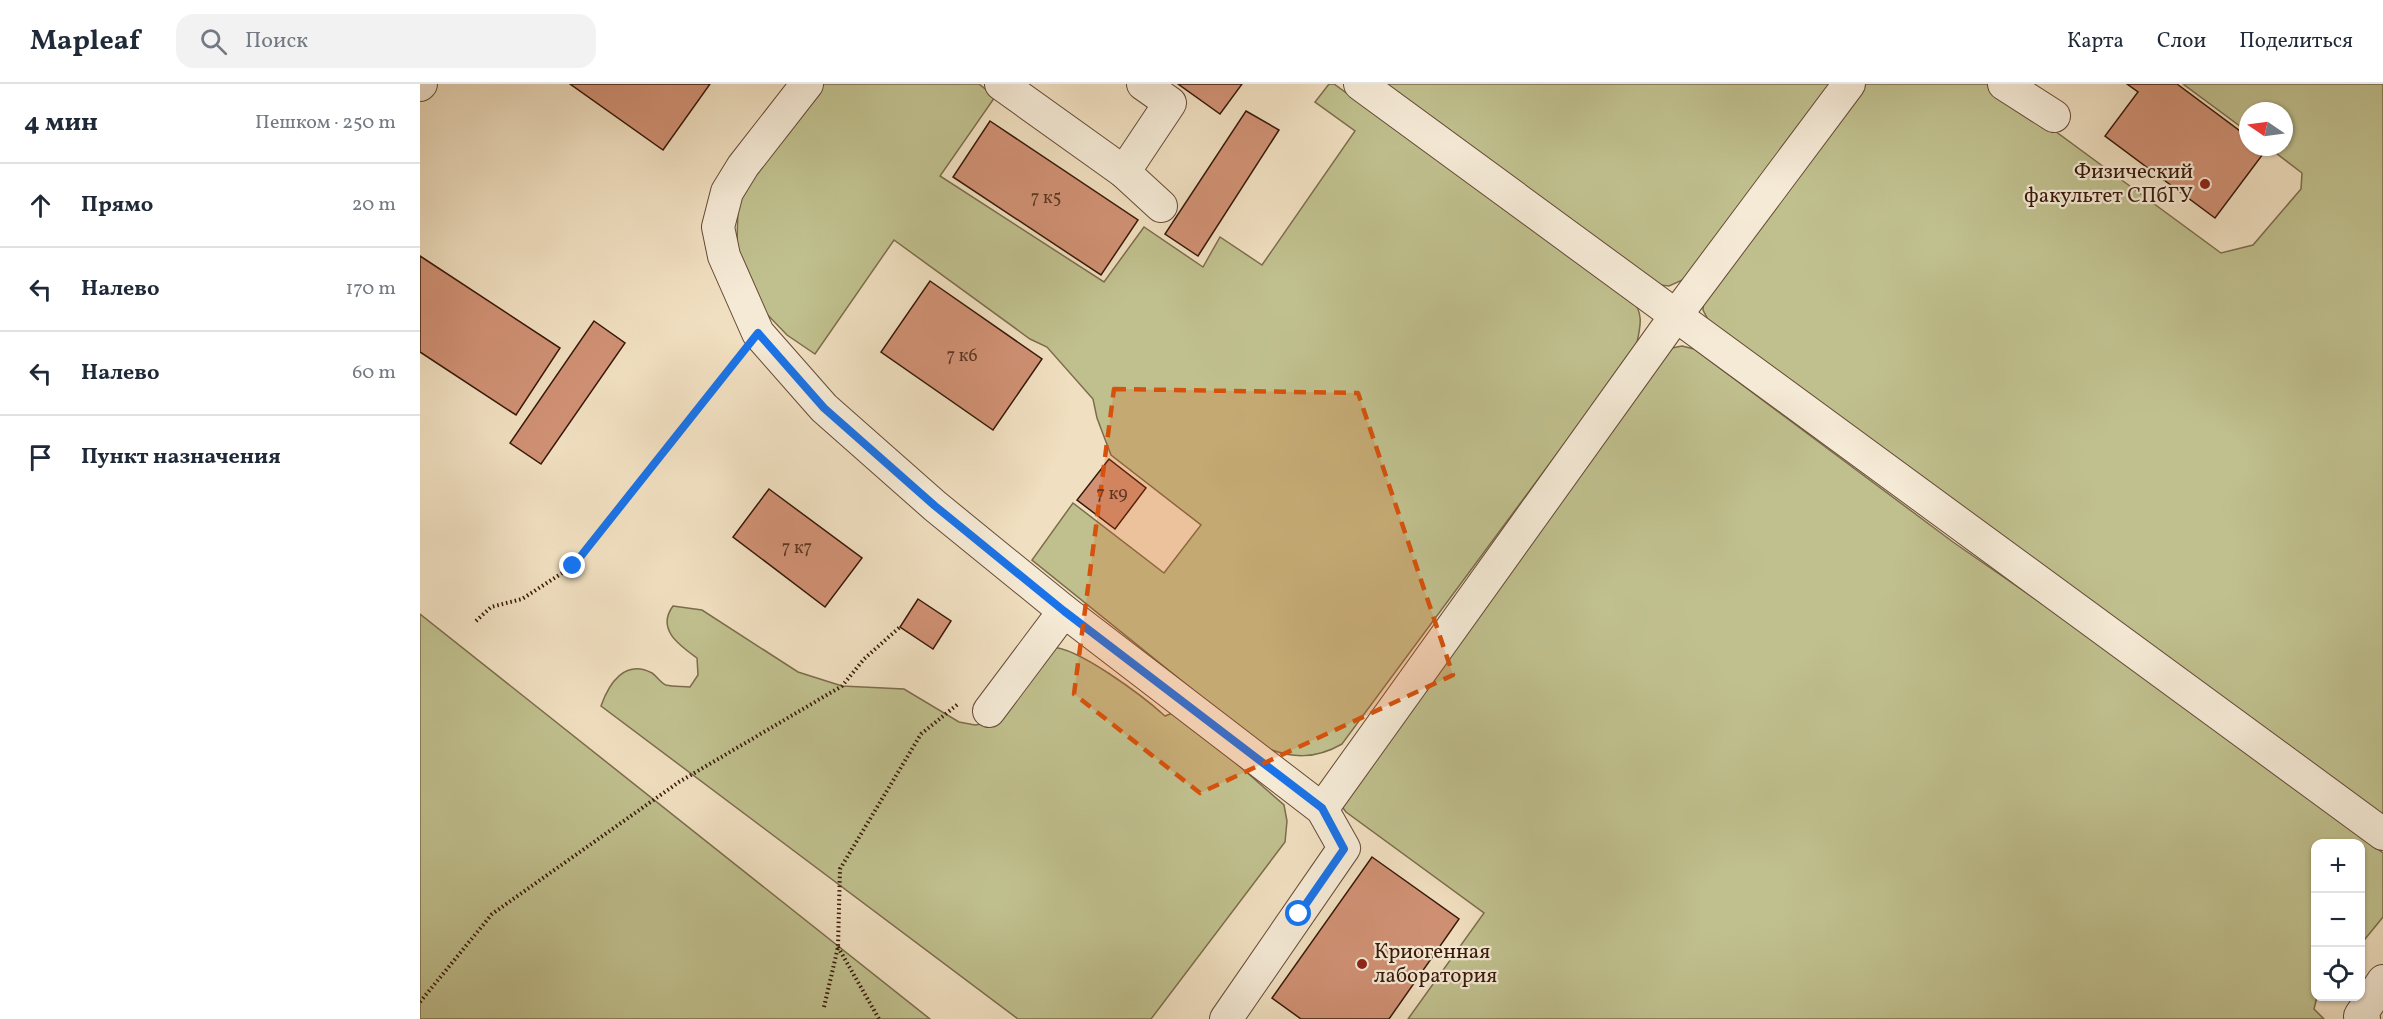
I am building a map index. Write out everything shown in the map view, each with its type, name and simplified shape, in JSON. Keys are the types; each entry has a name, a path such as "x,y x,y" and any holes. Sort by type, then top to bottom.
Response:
{"lane":[{"path":"807,84 743,166 727,192 718,227 724,256 758,333 824,408 935,506 1064,611 1322,808 1344,849 1226,1019"},
{"path":"1124,172 1170,103 1143,84"},
{"path":"1360,84 1677,314 2383,834"},
{"path":"1322,808 1677,314 1849,84"},
{"path":"2004,84 2054,116"},
{"path":"1015,88 1124,172 1161,206"},
{"path":"975,706 1064,611"},
{"path":"2364,1019 2360,1016 2383,981"}],"path":[{"path":"476,621 491,607 522,599 573,566 758,333"},
{"path":"420,1002 492,914 679,782 842,686 864,659 900,627"},
{"path":"824,1007 837,947 840,869 921,734 975,706"},
{"path":"837,947 879,1019"}],"highlighted area":[{"path":"1114,389 1358,393 1453,675 1200,793 1074,694"}],"green space":[{"path":"818,84 979,84 995,97 940,176 1104,282 1144,227 1203,267 1220,237 1262,265 1355,131 1315,102 1329,84 1334,84 1631,299 1640,315 1636,347 1342,744 1323,752 1304,756 1274,751 1264,747 1032,560 1073,503 1164,573 1201,525 1111,455 1097,418 1093,399 1047,347 1030,339 894,240 815,354 787,335 761,308 745,277 737,244 738,204 750,174"},
{"path":"1377,84 1833,84 1687,278 1669,286 1652,284"},
{"path":"1860,84 1991,84 2221,253 2253,245 2301,189 2302,173 2280,156 2293,156 2293,102 2239,102 2239,125 2183,84 2383,84 2383,820 1714,331 1703,310 1704,298"},
{"path":"1682,346 1694,349 1953,542 2148,677 2364,839 2311,839 2311,1001 2316,1001 2314,1009 2324,1019 1408,1019 1484,913 1346,812 1337,800 1667,349"},
{"path":"673,606 702,610 798,672 842,686 904,689 959,722 975,725 994,722 1050,647 1062,649 1093,663 1110,674 1165,716 1177,711 1284,805 1287,821 1285,842 1151,1019 1018,1019 601,706 609,689 619,676 634,669 652,673 666,685 690,687 698,675 697,658 677,642 668,629 668,614"},
{"path":"420,614 930,1019 420,1019"},
{"path":"2365,840 2383,853 2383,917 2365,939"}],"building":[{"path":"570,84 710,84 663,150"},
{"path":"1178,84 1242,84 1220,114"},
{"name":"Физический факультет СПбГУ","path":"2127,84 2177,84 2239,130 2239,156 2262,156 2215,218 2105,136 2138,92"},
{"path":"1246,111 1279,130 1198,256 1165,234"},
{"path":"990,121 1138,220 1101,275 953,177"},
{"path":"420,256 560,348 516,415 420,352"},
{"path":"930,281 1042,359 993,430 881,352"},
{"path":"594,321 625,343 541,464 510,443"},
{"path":"1109,459 1146,488 1115,529 1077,500"},
{"path":"769,489 862,558 825,607 733,537"},
{"path":"918,599 951,621 933,649 900,627"},
{"name":"Криогенная лаборатория","path":"1372,857 1459,919 1389,1019 1301,1019 1272,998"}],"place":[{"name":"Физический факультет СПбГУ","path":"2205,184"},
{"name":"Криогенная лаборатория","path":"1362,964"}],"route":[{"path":"573,566 758,333 824,408 935,506 1064,611 1322,808 1344,849 1299,914"}]}
